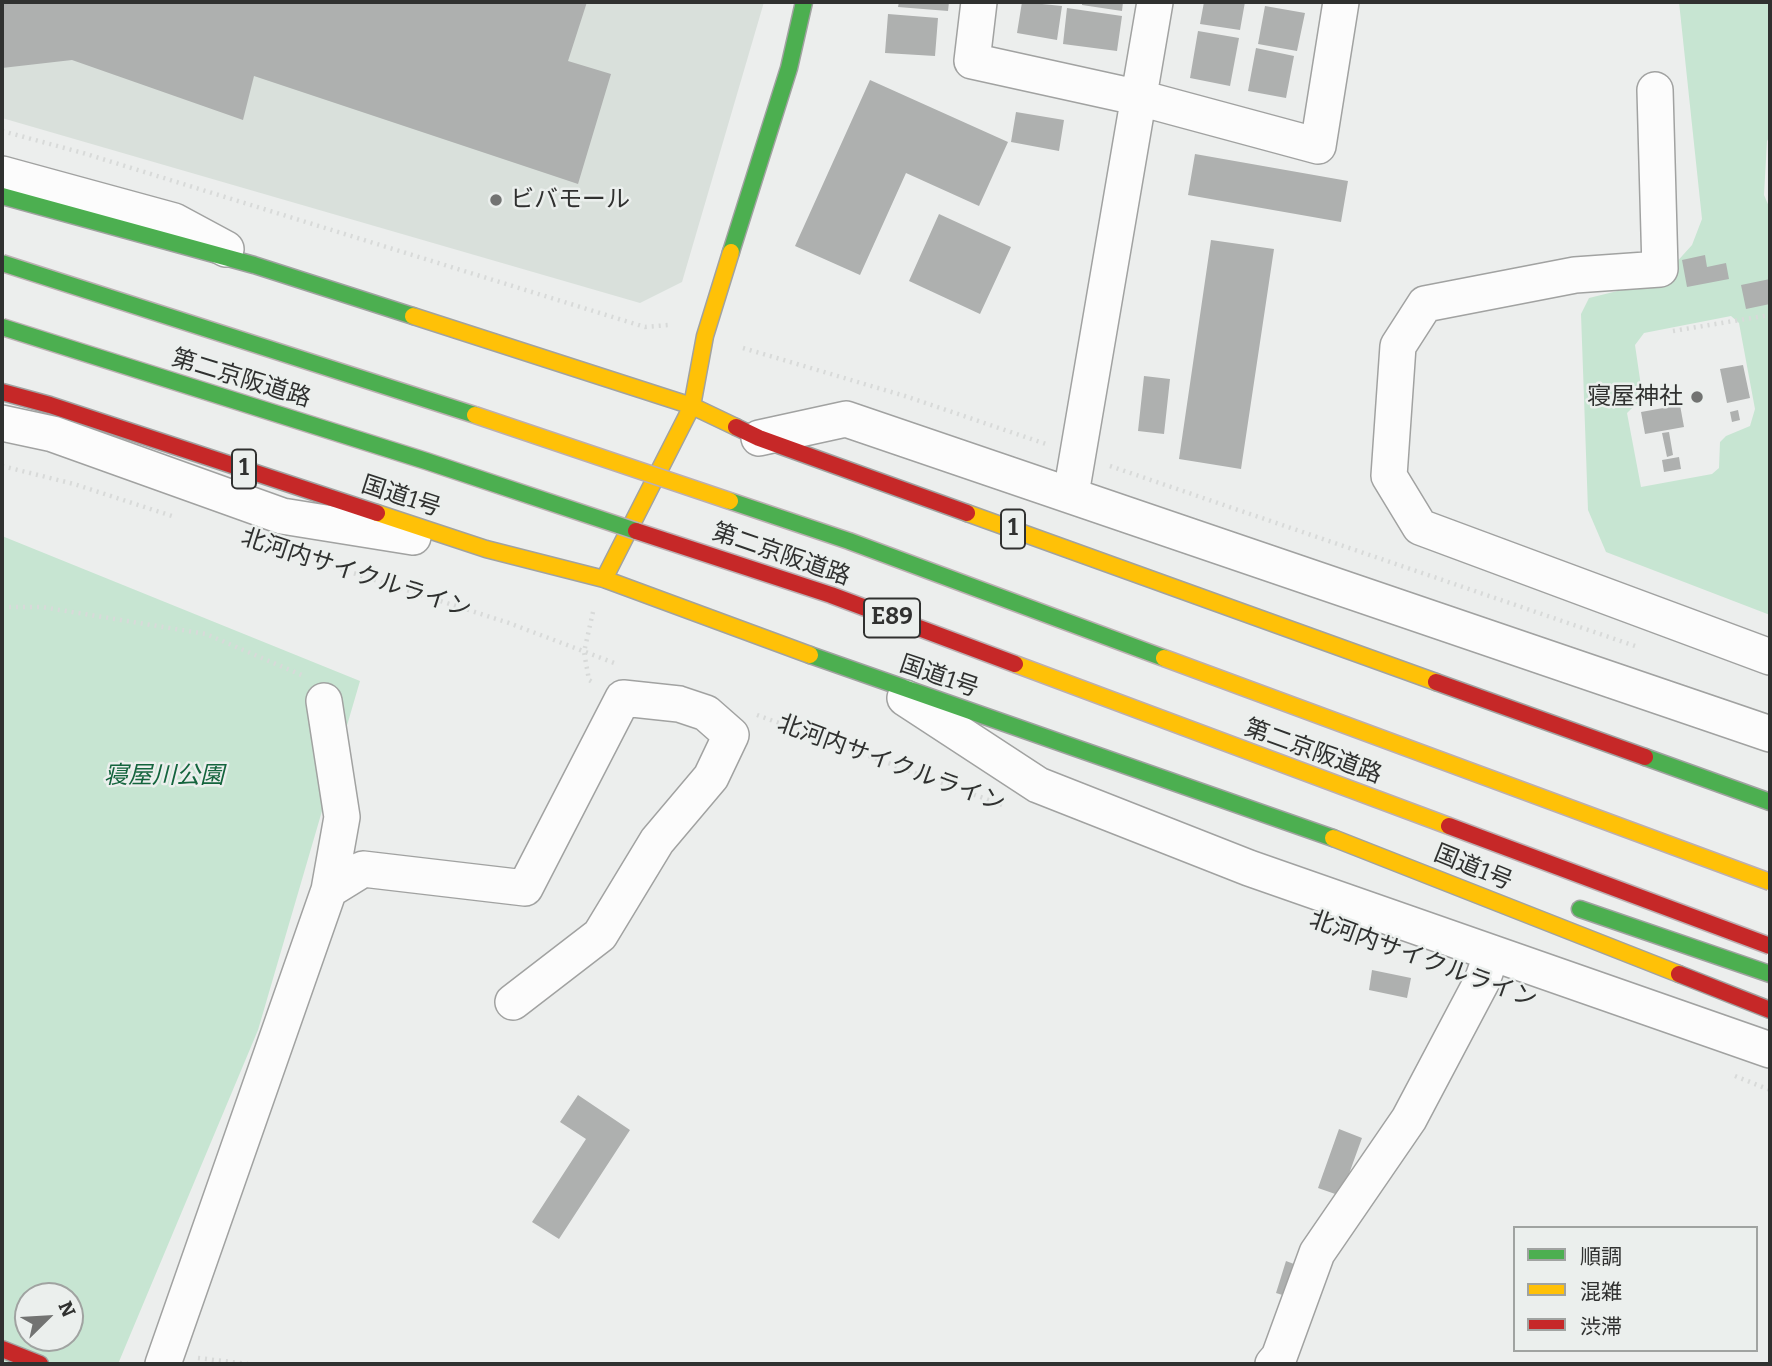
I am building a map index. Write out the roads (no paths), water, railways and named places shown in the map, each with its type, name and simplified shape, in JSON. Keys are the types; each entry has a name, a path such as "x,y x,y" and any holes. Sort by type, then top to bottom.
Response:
{"main road":[{"path":"604,579 692,407 705,337 789,68 804,2"},
{"name":"1","path":"2,196 254,265 692,407 759,438 1770,802"},
{"name":"第二京阪道路","path":"2,263 446,405 849,541 1770,882"},
{"name":"第二京阪道路","path":"2,327 426,461 831,595 1770,946"},
{"name":"国道1号","path":"2,392 50,405 486,550 604,579 877,680 1325,835 1770,1010"},
{"path":"1116,566 1299,646 1770,818"},
{"path":"1377,855 1505,889"},
{"path":"1576,907 1770,974"},
{"path":"2,1349 40,1364"}],"street":[{"path":"979,2 972,61 1140,98 1318,146 1341,2"},
{"path":"1071,494 1155,2"},
{"path":"1655,90 1660,269 1575,275 1425,304 1398,346 1389,476 1420,527 1770,657"},
{"path":"2,174 174,221 254,265"},
{"path":"759,438 846,419 1770,734"},
{"path":"2,423 53,434 282,516 486,550"},
{"path":"877,680 1038,785 1249,868 1770,1050"},
{"path":"329,890 363,869 525,888 623,682 706,713 731,735 711,777 657,841 600,935 513,1002"},
{"path":"164,1359 329,890 342,817 324,701"},
{"path":"1273,1364 1279,1357 1317,1253 1409,1119 1482,981 1492,953"}],"place":[{"name":"ビバモール","path":"496,200"},
{"name":"寝屋神社","path":"1697,397"}],"park label":[{"name":"寝屋川公園","path":"164,776"}]}
